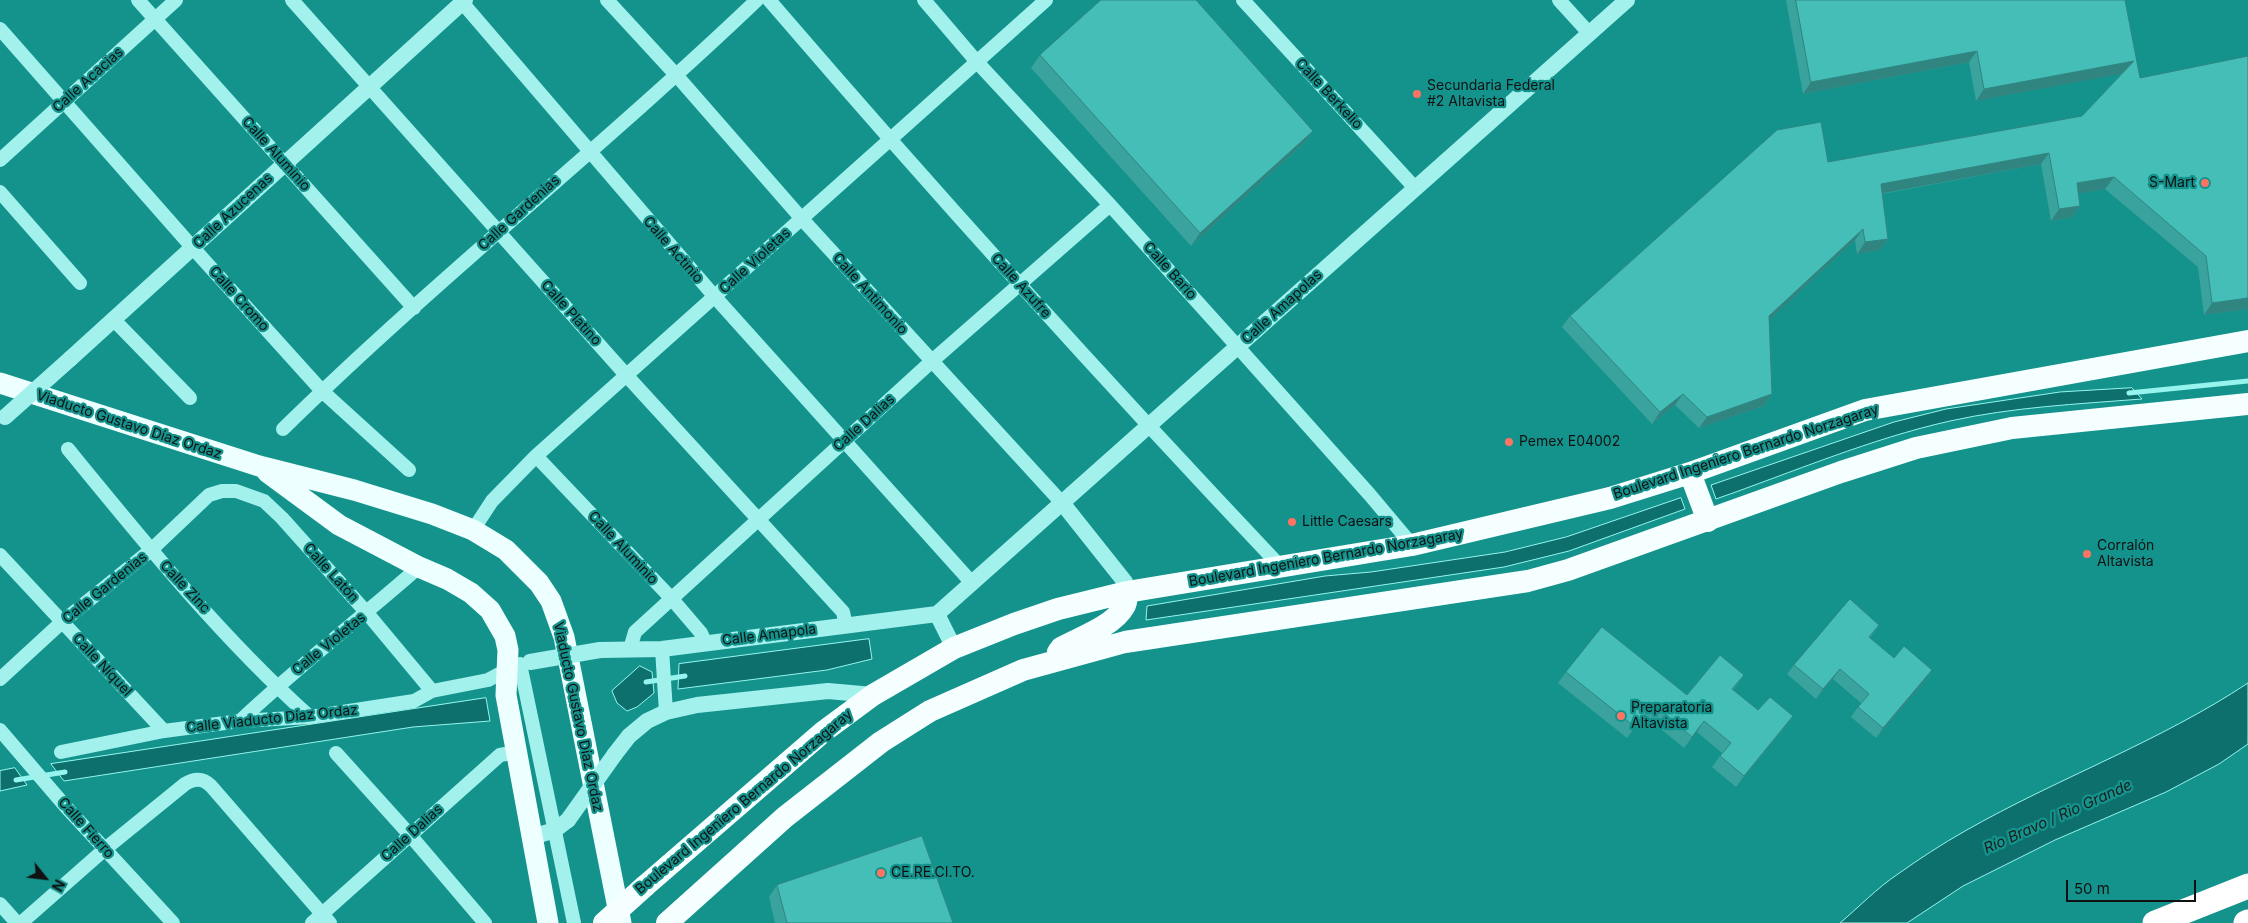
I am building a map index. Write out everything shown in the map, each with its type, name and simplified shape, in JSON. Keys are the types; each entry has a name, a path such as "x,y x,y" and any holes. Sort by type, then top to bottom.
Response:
{"highway":[{"name":"Boulevard Ingeniero Bernardo Norzagaray","path":"667,923 785,817 881,742 930,711 1022,670 1125,642 1528,581 1568,570 1865,410 2248,341"},
{"name":"Boulevard Ingeniero Bernardo Norzagaray","path":"604,923 823,732 873,695 954,648 1058,609 1128,592 1412,546 1610,498 1699,498 1841,472 1916,448 1965,436 2012,428 2248,404"},
{"path":"1049,662 1061,648 1115,618 1125,606 1128,592"},
{"path":"2155,923 2248,886"}],"main road":[{"name":"Viaducto Gustavo Díaz Ordaz","path":"0,384 259,466 354,490 432,514 473,530 506,550 524,565 539,582 551,601 564,637 621,923"},
{"name":"Viaducto Gustavo Díaz Ordaz","path":"259,466 339,524 419,567 447,579 471,593 490,610 505,636 508,650 520,665 506,695 548,923"}],"street":[{"name":"Calle Aluminio","path":"138,0 414,308"},
{"name":"Calle Acacias","path":"0,160 176,0"},
{"name":"Calle Platino","path":"292,0 371,86 627,376 843,612 846,626"},
{"name":"Calle Antimonio","path":"607,0 677,76 802,219 1062,504 1125,582 1128,592"},
{"name":"Calle Gardenias","path":"284,429 322,391 498,232 677,76 757,0"},
{"name":"Calle Azufre","path":"769,0 890,141 1148,427 1280,566"},
{"name":"Calle Bario","path":"924,0 977,62 1110,205 1237,346 1370,495 1412,546"},
{"name":"Calle Violetas","path":"473,530 492,501 536,456 1046,0"},
{"name":"Calle Berkelio","path":"1243,0 1415,188"},
{"path":"1559,0 1589,34"},
{"name":"Calle Amapolas","path":"937,614 1627,0"},
{"name":"Calle Azucenas","path":"2,419 193,248 463,1"},
{"name":"Calle Actinio","path":"463,1 589,152 715,297 972,584"},
{"name":"Calle Cromo","path":"0,29 322,391 409,470"},
{"path":"0,192 80,283"},
{"name":"Calle Dalias","path":"630,649 635,632 932,361 1110,205"},
{"path":"114,319 190,398"},
{"name":"Calle Zinc","path":"68,449 151,550 276,686 310,717"},
{"name":"Calle Aluminio","path":"536,456 672,599 701,633 705,642"},
{"name":"Calle Latón","path":"209,495 222,491 236,491 264,501 282,518 367,613 432,692"},
{"name":"Calle Gardenias","path":"0,679 62,622 151,550 209,495"},
{"name":"Calle Níquel","path":"0,554 164,731"},
{"name":"Calle Violetas","path":"240,721 276,686 367,613 419,567"},
{"path":"937,614 954,648"},
{"name":"Calle Amapola","path":"520,665 600,650 662,649 705,642 937,614"},
{"path":"662,649 666,712"},
{"path":"520,665 574,923"},
{"name":"Calle Viaducto Díaz Ordaz","path":"61,752 164,731 240,721 310,717 414,701 432,692 488,680 520,665"},
{"path":"532,837 555,830 568,820 629,736 648,721 666,712 698,705 828,691 873,695"},
{"name":"Calle Fierro","path":"0,730 66,807 173,923"},
{"name":"Calle Dalias","path":"321,920 410,834 500,755 516,752"},
{"path":"336,753 410,834 486,923"},
{"path":"21,923 105,849 186,784 199,779 206,781 211,786 321,920"},
{"path":"0,904 17,923"}],"water":[{"path":"2132,388 2142,399 2046,407 1974,416 1920,428 1891,437 1716,499 1711,485 1894,422 1946,409 2060,392"},
{"path":"1681,498 1685,509 1569,551 1504,567 1146,620 1147,606 1325,576 1371,572 1505,552 1566,537"},
{"path":"869,639 872,659 827,670 678,689 679,664"},
{"path":"640,666 652,672 654,693 637,707 627,711 617,703 612,691"},
{"name":"Río Bravo / Rio Grande","path":"2248,683 2248,744 2219,764 2166,792 2055,840 1963,886 1907,923 1840,923 1890,879 1956,836 2000,812 2179,724"},
{"path":"486,698 490,721 413,727 64,781 51,764"},
{"path":"15,768 27,785 0,791 0,771"}],"building":[{"path":"1101,0 1196,0 1313,131 1200,233 1040,55"},
{"path":"1796,0 2125,0 2140,78 2248,56 2248,298 2212,303 2206,256 2114,177 2077,183 2080,206 2059,209 2049,153 1881,184 1888,239 1865,242 1863,229 1769,316 1772,394 1707,417 1683,394 1660,412 1570,316 1777,130 1821,122 1828,162 2082,116 2134,61 1984,89 1977,51 1811,82"},
{"path":"1850,599 1879,625 1869,637 1894,658 1904,646 1932,670 1883,728 1858,707 1869,694 1840,669 1823,689 1794,665"},
{"path":"1602,627 1687,695 1720,655 1744,675 1732,689 1758,710 1770,697 1793,716 1744,776 1720,756 1731,743 1704,721 1692,737 1653,704 1635,727 1566,672"},
{"name":"CE.RE.CI.TO.","path":"922,836 953,923 787,923 777,885"}],"waterway":[{"path":"2129,393 2248,381"},
{"path":"646,682 685,676"},
{"path":"16,780 65,772"}],"place":[{"name":"Secundaria Federal #2 Altavista","path":"1417,94"},
{"name":"S-Mart","path":"2205,183"},
{"name":"Pemex E04002","path":"1509,442"},
{"name":"Little Caesars","path":"1292,522"},
{"name":"Corralón Altavista","path":"2087,554"},
{"name":"Preparatoria Altavista","path":"1621,716"},
{"name":"CE.RE.CI.TO.","path":"881,873"}]}
